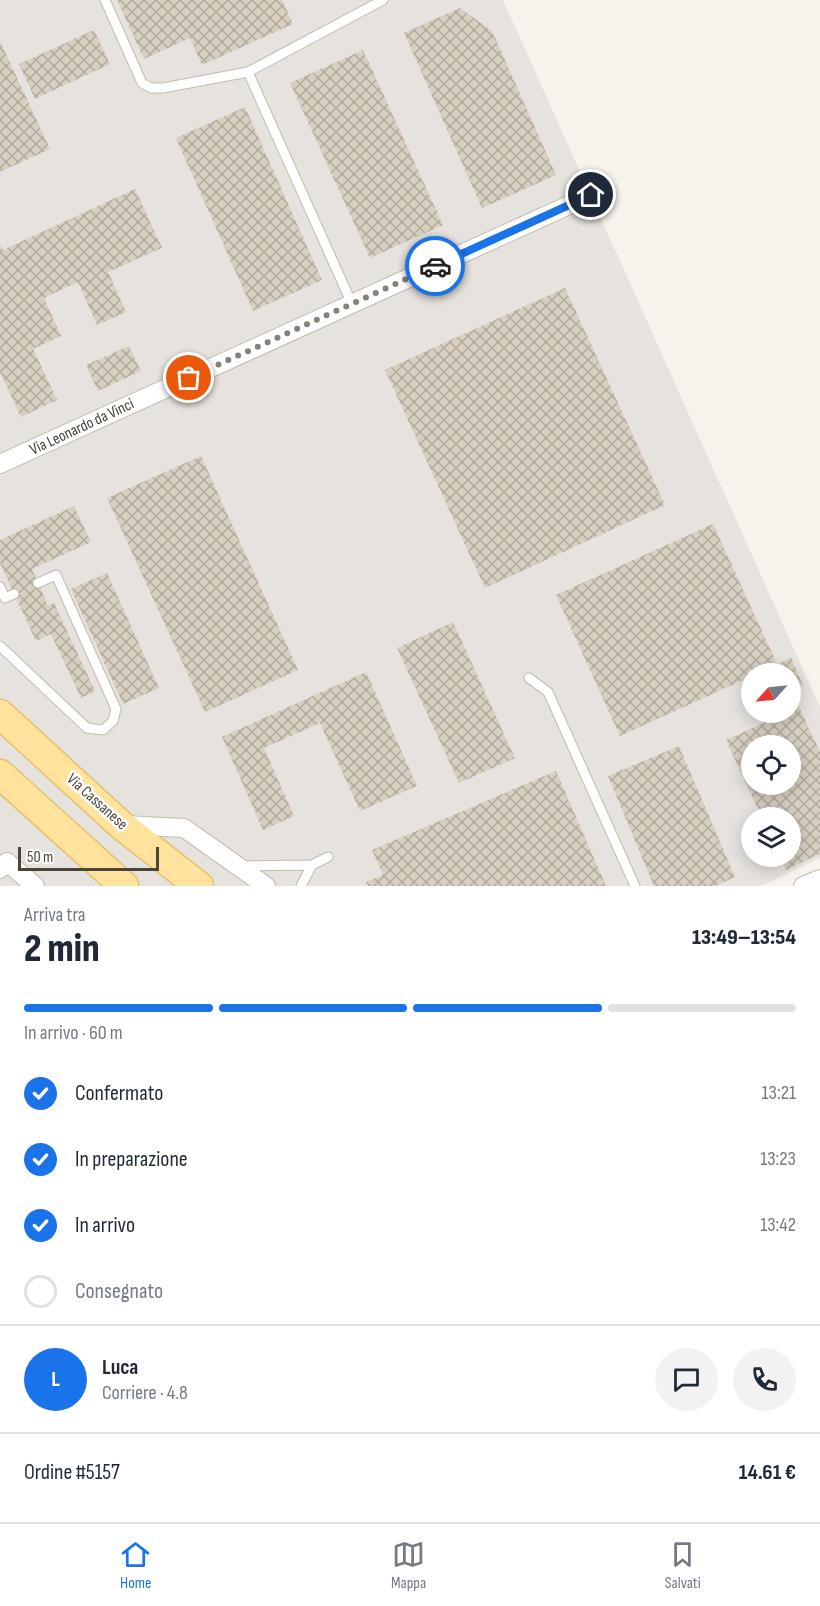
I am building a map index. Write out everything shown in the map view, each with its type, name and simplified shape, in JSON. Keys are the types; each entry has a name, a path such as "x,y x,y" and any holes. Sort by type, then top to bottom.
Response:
{"main road":[{"name":"Via Cassanese","path":"0,714 121,825 199,886"},
{"path":"0,774 124,886"}],"street":[{"name":"Via Leonardo da Vinci","path":"0,464 591,195"},
{"path":"121,825 184,828 266,886"},
{"path":"2,862 35,886"},
{"path":"803,886 820,879"}],"lane":[{"path":"105,0 142,83 151,88 163,88 248,72 383,0"},
{"path":"248,72 352,304"},
{"path":"0,646 87,728 103,730 113,721 116,709 56,575 38,583"},
{"path":"0,587 5,598 14,594"},
{"path":"529,678 548,692 635,886"},
{"path":"238,867 312,865 328,857"},
{"path":"301,886 312,865"}],"shaded area":[{"path":"0,0 503,0 800,663 741,663 741,723 801,723 801,665 820,707 820,858 761,886 0,886"}],"building":[{"path":"117,0 282,0 293,24 202,65 190,38 144,59"},
{"path":"460,8 492,31 556,175 482,208 404,33"},
{"path":"94,30 110,64 35,99 19,64"},
{"path":"0,41 50,149 0,172"},
{"path":"363,50 443,225 370,258 290,83"},
{"path":"245,107 322,280 253,311 176,138"},
{"path":"135,189 162,248 108,272 126,312 97,325 78,282 44,298 61,336 33,349 57,400 21,417 0,372 0,245 3,250"},
{"path":"565,288 665,505 485,588 385,370"},
{"path":"129,346 141,371 98,391 86,365"},
{"path":"201,456 298,670 205,712 107,498"},
{"path":"74,506 91,542 32,569 48,606 54,603 95,691 81,698 51,634 36,641 0,563 0,540"},
{"path":"713,524 777,663 741,663 741,681 620,736 556,595"},
{"path":"107,573 159,688 123,704 71,589"},
{"path":"453,622 515,758 459,783 397,648"},
{"path":"791,658 793,663 779,663"},
{"path":"366,672 417,786 360,811 320,723 264,748 294,816 263,830 222,737"},
{"path":"801,711 820,752 820,854 801,863 801,807 757,807 751,795 801,795 801,735 741,735 741,772 726,740 764,723 801,723"},
{"path":"679,746 735,877 715,886 654,886 608,776"},
{"path":"556,771 606,886 368,886 366,882 383,875 372,850"}],"way so far":[{"path":"189,378 435,266"}],"route":[{"path":"435,266 591,195"}]}
